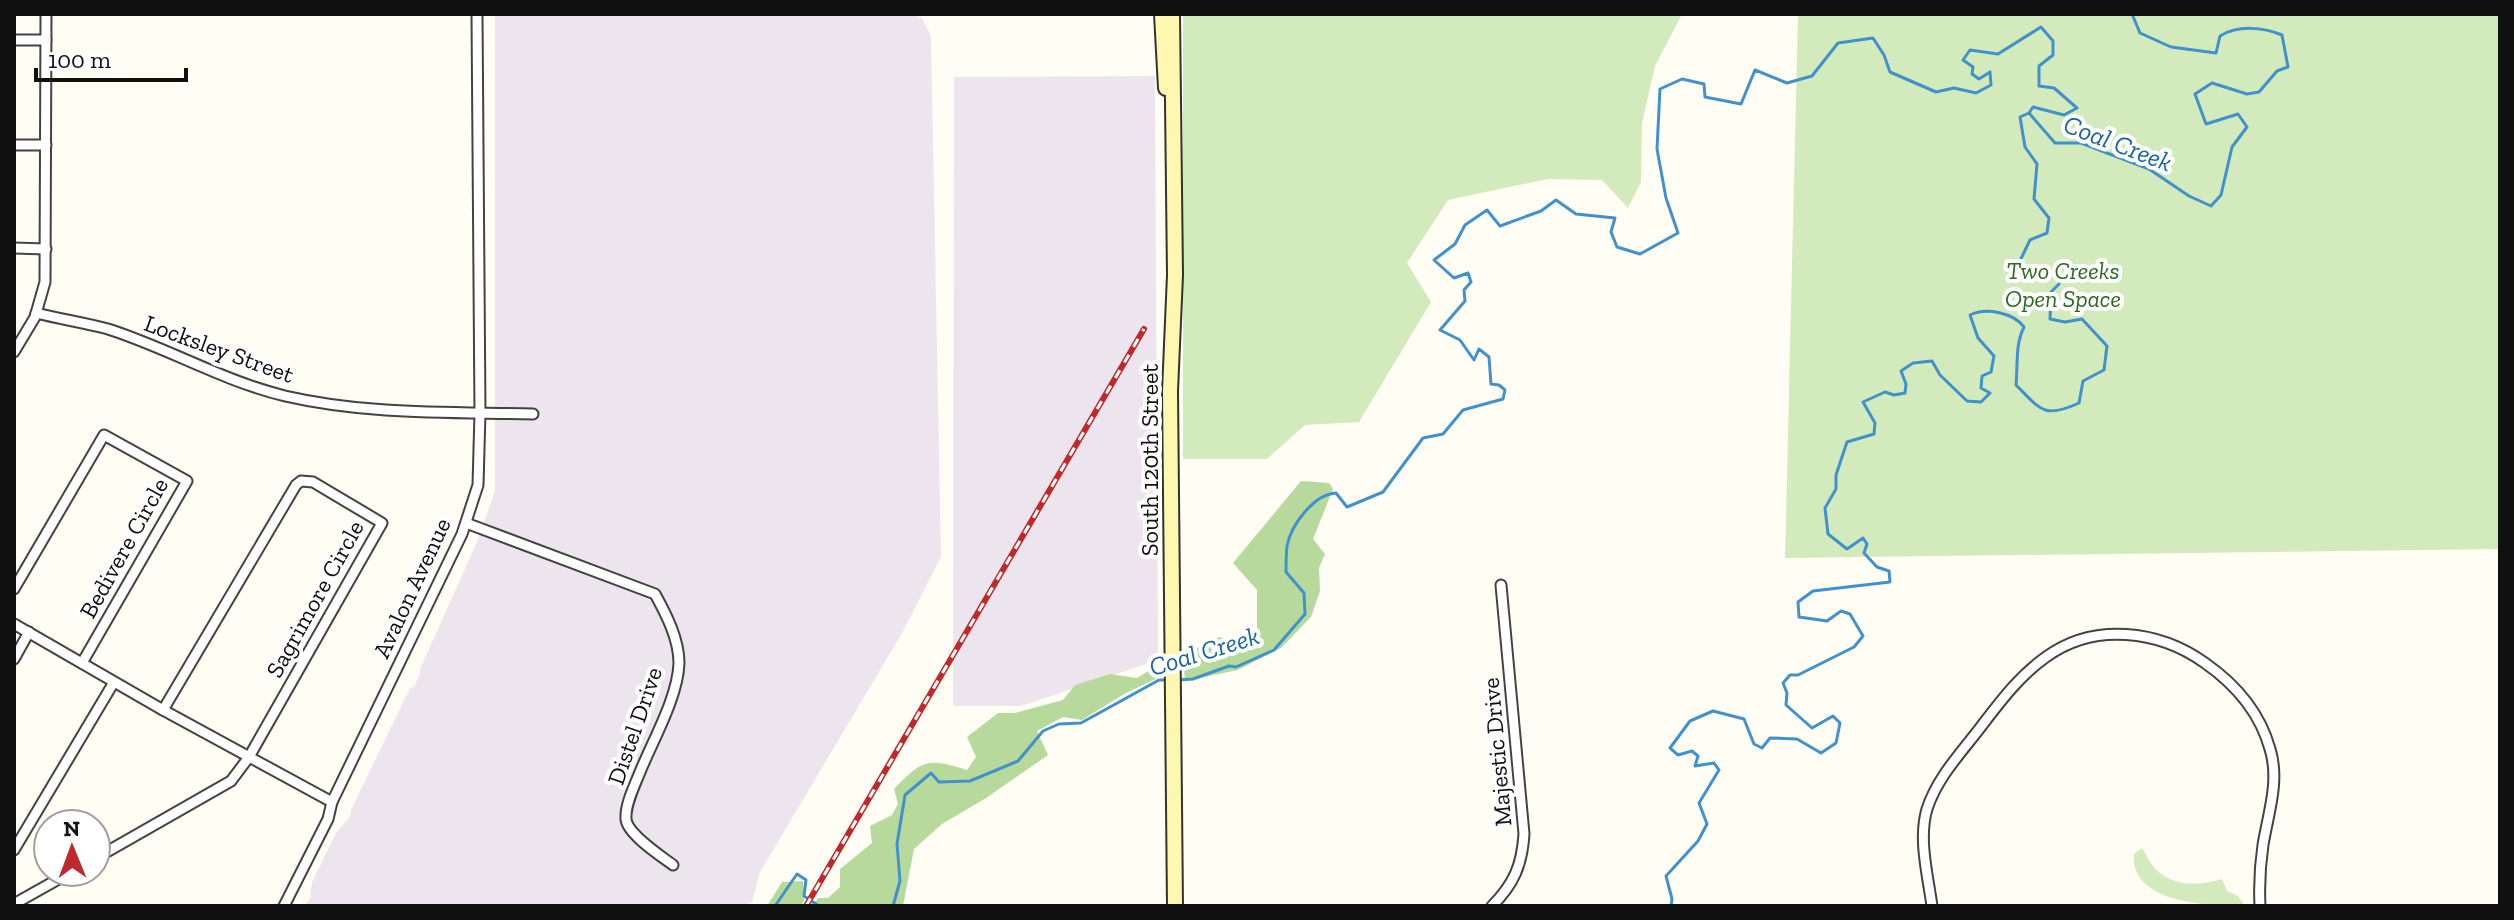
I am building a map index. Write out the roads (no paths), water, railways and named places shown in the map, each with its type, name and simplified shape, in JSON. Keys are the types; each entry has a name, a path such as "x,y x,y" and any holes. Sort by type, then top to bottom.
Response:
{"main road":[{"path":"1162,14 1163,67 1175,152"},
{"name":"South 120th Street","path":"1172,14 1175,275 1170,391 1175,906"}],"street":[{"path":"14,352 36,313 45,282 46,14"},
{"name":"Avalon Avenue","path":"284,906 328,819 332,802 466,523 478,485 477,14"},
{"path":"14,40 46,40"},
{"path":"14,145 46,145"},
{"path":"14,248 46,249"},
{"name":"Locksley Street","path":"36,313 107,329 223,376 286,396 404,413 533,414"},
{"name":"Bedivere Circle","path":"14,589 104,435 187,481 82,663"},
{"name":"Sagrimore Circle","path":"163,710 296,485 301,481 313,482 382,523 249,757"},
{"name":"Distel Drive","path":"466,523 655,594 670,623 679,662 672,693 633,791 626,820 650,848 673,865"},
{"name":"Majestic Drive","path":"1492,906 1515,879 1523,857 1524,834 1501,585"},
{"path":"14,624 332,802"},
{"path":"14,659 29,632"},
{"path":"1932,906 1925,854 1926,811 1941,777 2008,691 2048,655 2075,642 2113,634 2149,636 2191,653 2231,683 2264,732 2271,750 2273,785 2260,871 2260,906"},
{"path":"14,850 114,682"},
{"path":"112,849 231,781 249,757"},
{"path":"14,904 42,888"}],"waterway":[{"name":"Coal Creek","path":"1177,680 1193,679 1229,666 1236,667 1274,650 1305,614 1304,593 1286,572 1286,553 1293,529 1312,505 1336,493 1347,507 1383,492 1423,438 1443,434 1463,410 1503,399 1505,390 1491,384 1489,357 1479,349 1474,360 1460,340 1440,330 1465,301 1464,290 1471,282 1468,273 1454,278 1434,260 1455,244 1465,225 1487,210 1500,226 1541,211 1556,200 1576,214 1615,218 1611,232 1617,247 1640,254 1678,233 1666,198 1657,149 1660,89 1682,79 1704,84 1705,97 1741,104 1755,70 1787,83 1812,76 1838,43 1873,38 1890,72 1936,92 1954,88 1976,93 1991,85 1990,72 1979,79 1972,74 1973,67 1963,60 1970,50 1998,54 2041,27 2053,41 2053,55 2039,66 2039,86 2054,88 2077,108 2064,115 2033,107 2029,113 2055,143 2081,143 2149,169 2189,196 2211,206 2221,195 2232,147 2247,127 2238,114 2206,124 2195,94 2212,83 2247,94 2259,92 2277,71 2288,67 2282,35 2259,29 2227,32 2220,36 2216,53 2171,47 2140,33 2132,14"},
{"path":"1671,906 1666,876 1698,841 1707,824 1699,803 1719,770 1714,763 1695,766 1698,756 1692,751 1678,755 1670,748 1690,721 1713,711 1744,719 1754,744 1762,748 1770,738 1797,739 1821,753 1836,743 1840,723 1833,716 1812,728 1786,705 1787,693 1783,683 1790,675 1798,675 1854,647 1863,636 1850,614 1841,611 1827,621 1799,617 1798,602 1813,591 1890,582 1889,571 1877,567 1864,553 1867,544 1863,538 1847,549 1828,534 1825,508 1836,489 1836,475 1847,442 1874,434 1875,423 1863,402 1885,392 1894,395 1905,393 1906,384 1901,371 1913,363 1932,361 1940,375 1967,401 1981,402 1990,393 1981,388 1982,376 1991,372 1994,356 1978,338 1970,315 1984,312 2007,315 2024,327 2018,348 2016,385 2044,409 2058,410 2079,403 2083,381 2104,370 2107,346 2082,319 2065,322 2050,319 2051,292 2059,284 2060,272 2056,268 2046,273 2032,274 2017,267 2030,240 2047,233 2049,218 2034,199 2037,164 2025,147 2020,117 2029,113"},
{"name":"Coal Creek","path":"893,906 900,881 897,844 905,795 931,773 939,782 970,781 1018,761 1043,731 1059,724 1081,723 1159,680 1169,680"},
{"name":"Coal Creek","path":"775,906 797,874 806,880 804,896 819,906"}],"railway":[{"path":"806,906 1144,329"}],"park label":[{"name":"Two Creeks Open Space","path":"2063,285"}]}
